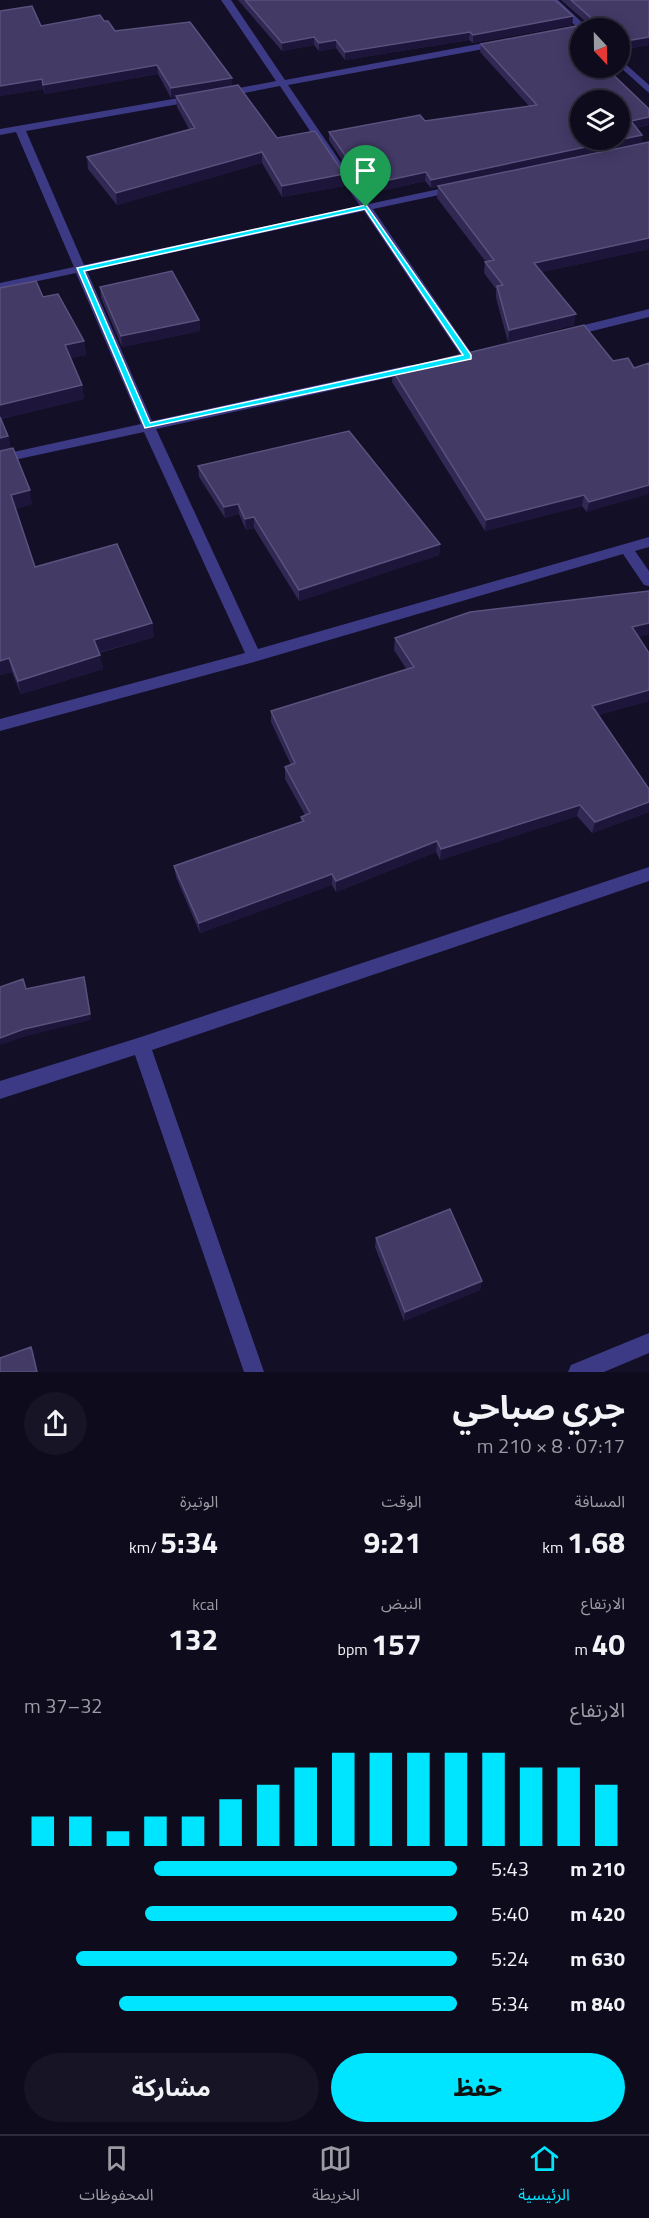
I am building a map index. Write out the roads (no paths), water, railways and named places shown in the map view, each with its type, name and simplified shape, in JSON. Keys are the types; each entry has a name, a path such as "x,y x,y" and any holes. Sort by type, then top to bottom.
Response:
{"street":[{"path":"226,0 468,357"},
{"path":"554,0 573,18"},
{"path":"214,95 514,41"},
{"path":"630,72 649,90"},
{"path":"0,132 203,97"},
{"path":"20,129 148,426 254,656"},
{"path":"0,286 468,185"},
{"path":"558,335 649,313"},
{"path":"0,459 422,367"},
{"path":"0,725 254,656 649,542"},
{"path":"626,549 649,581"},
{"path":"0,1090 141,1046 649,874"},
{"path":"141,1046 254,1372"},
{"path":"578,1372 649,1343"}]}
